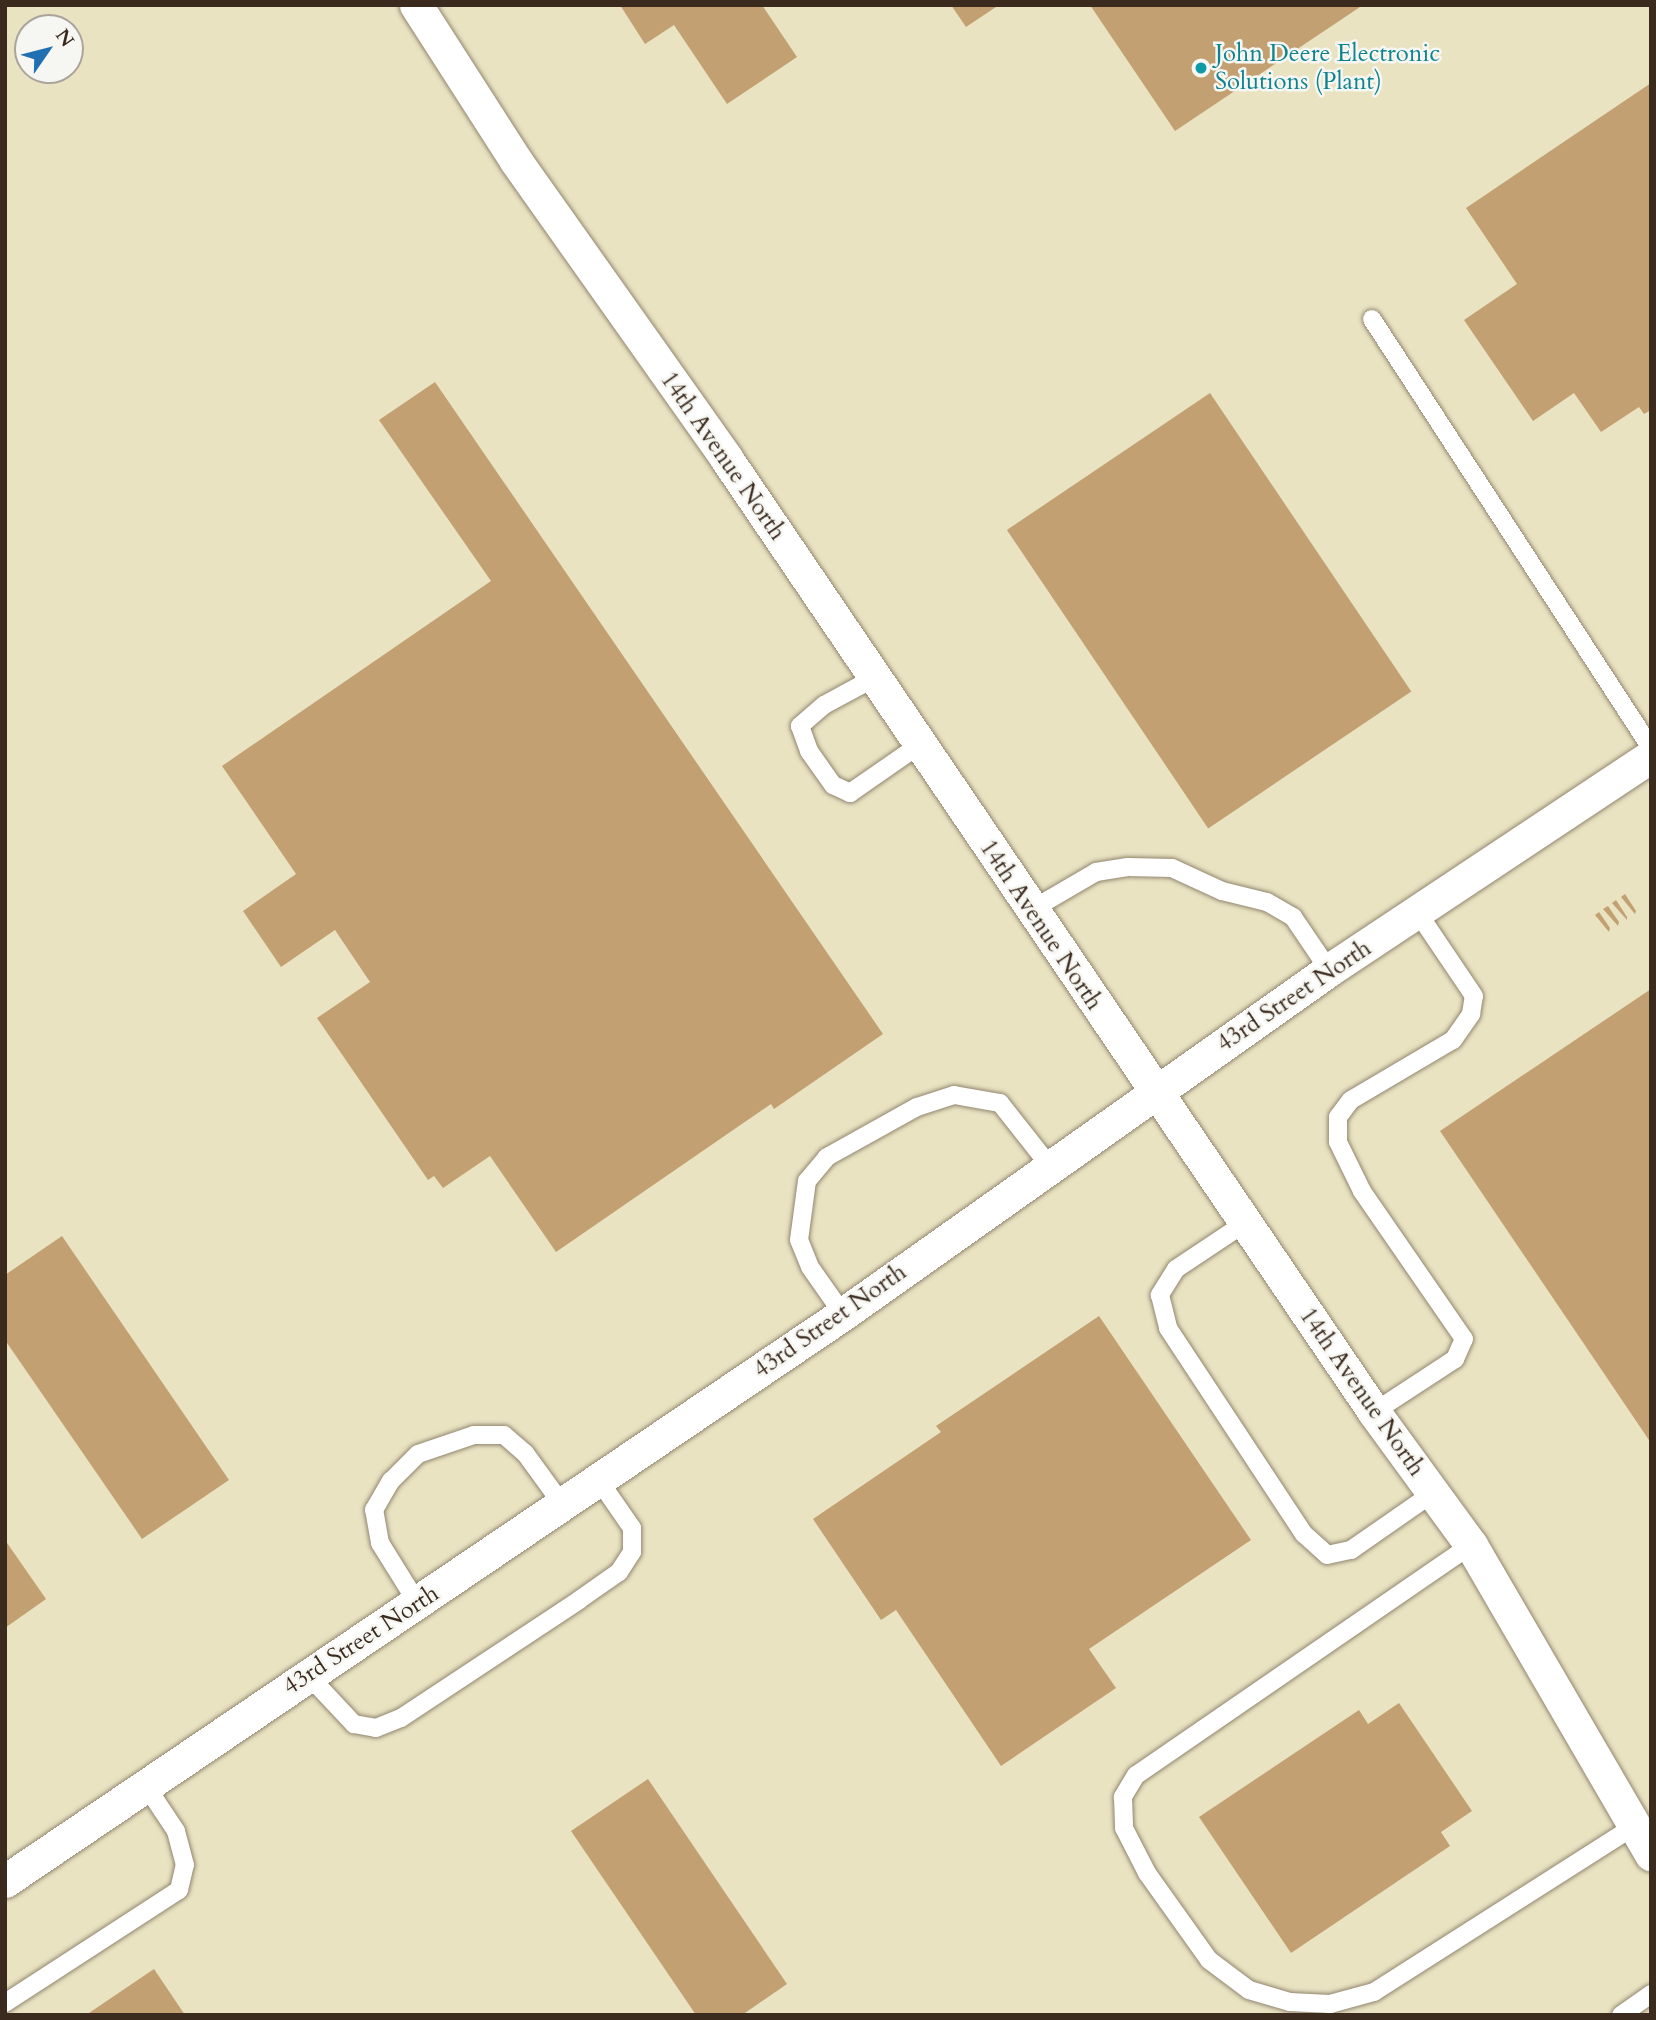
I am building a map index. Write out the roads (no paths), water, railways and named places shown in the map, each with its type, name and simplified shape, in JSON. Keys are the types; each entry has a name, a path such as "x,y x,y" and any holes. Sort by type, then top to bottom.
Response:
{"street":[{"name":"14th Avenue North","path":"416,5 516,161 726,458 1374,1412 1471,1545 1651,1854"},
{"name":"43rd Street North","path":"5,1881 144,1783 307,1674 418,1604 843,1314 1049,1165 1329,970 1651,756"}],"lane":[{"path":"1372,319 1651,748"},
{"path":"874,678 824,705 800,726 809,751 833,785 850,793 919,745"},
{"path":"1031,910 1096,872 1128,867 1172,869 1222,891 1267,902 1293,916 1329,970"},
{"path":"1374,1412 1455,1359 1464,1339 1362,1191 1338,1142 1338,1118 1351,1100 1453,1040 1471,1014 1474,996 1418,913"},
{"path":"843,1314 810,1267 799,1240 800,1208 807,1181 827,1157 916,1107 954,1095 1000,1103 1049,1165"},
{"path":"1245,1223 1176,1269 1160,1295 1168,1328 1304,1534 1327,1555 1351,1550 1433,1493"},
{"path":"418,1604 380,1544 374,1510 391,1481 418,1454 474,1435 504,1435 525,1453 562,1504"},
{"path":"307,1674 354,1724 376,1728 401,1718 579,1600 619,1572 632,1552 632,1528 598,1479"},
{"path":"1471,1545 1136,1775 1124,1797 1124,1828 1147,1873 1209,1960 1249,1990 1290,2002 1330,2004 1374,1992 1636,1825"},
{"path":"5,2003 178,1890 185,1865 176,1831 144,1783"},
{"path":"1620,2015 1651,1994"}],"place":[{"name":"John Deere Electronic Solutions (Plant)","path":"1201,68"}]}
